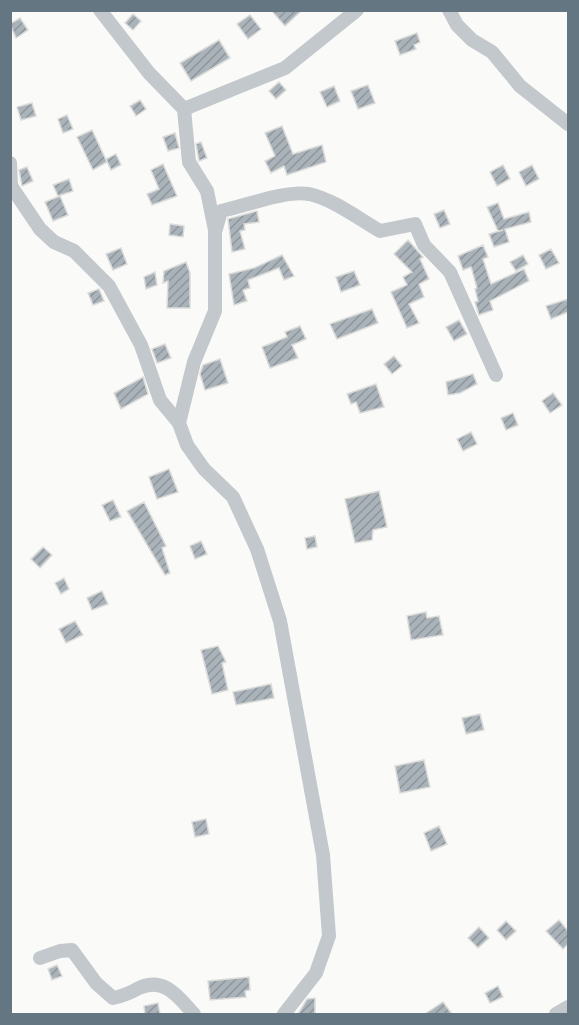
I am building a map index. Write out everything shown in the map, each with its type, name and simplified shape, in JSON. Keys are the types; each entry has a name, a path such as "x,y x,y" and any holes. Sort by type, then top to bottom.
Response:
{"street":[{"path":"100,10 149,73 184,109 189,162 207,191 215,230 214,311 194,362 179,423"},
{"path":"184,109 285,68 357,10"},
{"path":"449,10 457,25 472,40 492,52 520,86 568,124"},
{"path":"10,163 11,186 40,229 54,242 74,251 109,285 141,345 160,400 179,423 187,445 204,469 233,497 257,549 280,621 323,855 329,936 316,973 284,1014"},
{"path":"215,230 221,211 291,195 309,194 380,231 415,224 424,245 450,272 496,375"},
{"path":"40,958 60,951 72,950 96,983 112,998 126,995 151,984 164,986 194,1014"},
{"path":"556,1014 568,1007"}],"building":[{"path":"271,10 302,10 285,26"},
{"path":"133,14 141,21 133,30 125,23"},
{"path":"250,15 261,29 248,39 237,24"},
{"path":"20,18 28,30 16,38 10,24"},
{"path":"417,33 420,42 414,45 416,49 400,55 395,41"},
{"path":"219,40 230,58 191,81 180,63"},
{"path":"279,82 286,90 276,99 269,91"},
{"path":"368,85 375,103 358,109 351,91"},
{"path":"334,86 340,101 327,107 320,92"},
{"path":"140,100 146,109 136,116 130,106"},
{"path":"32,103 36,116 21,120 17,107"},
{"path":"67,115 73,129 63,133 58,119"},
{"path":"282,126 293,154 322,145 326,162 287,175 284,166 271,173 265,161 275,156 265,133"},
{"path":"92,130 107,162 93,170 77,137"},
{"path":"175,133 179,148 168,151 163,137"},
{"path":"201,142 207,158 199,161 196,144"},
{"path":"116,154 121,165 111,170 106,159"},
{"path":"163,164 177,196 152,205 147,194 159,189 151,170"},
{"path":"503,165 510,179 497,186 490,172"},
{"path":"532,165 539,179 526,186 519,172"},
{"path":"27,167 33,181 22,186 19,170"},
{"path":"69,179 73,191 58,196 53,185"},
{"path":"60,196 68,215 53,221 45,202"},
{"path":"498,203 504,219 529,212 531,222 505,229 509,242 494,247 489,234 503,230 498,231 487,207"},
{"path":"444,210 450,224 440,228 434,214"},
{"path":"257,211 259,222 244,224 245,230 240,231 245,249 232,252 228,219"},
{"path":"170,224 184,226 183,237 169,235"},
{"path":"408,240 423,257 420,259 429,279 419,284 424,297 409,304 419,323 407,328 391,292 407,285 403,277 412,272 394,254"},
{"path":"483,245 488,257 483,259 491,284 524,269 529,281 490,301 493,310 479,315 475,302 478,301 475,289 477,288 471,267 463,270 458,256"},
{"path":"121,248 127,264 113,270 106,254"},
{"path":"551,249 559,263 546,269 539,255"},
{"path":"282,255 294,276 284,280 279,268 248,280 250,288 243,290 247,301 234,305 229,274 254,268"},
{"path":"523,255 528,264 516,271 510,262"},
{"path":"186,262 190,273 190,308 167,308 168,281 163,283 164,271"},
{"path":"354,271 360,285 341,292 336,277"},
{"path":"155,272 157,285 146,289 144,277"},
{"path":"99,289 104,301 93,305 88,293"},
{"path":"568,299 568,312 551,319 546,306"},
{"path":"372,309 378,323 337,339 330,324"},
{"path":"459,320 467,334 454,341 446,327"},
{"path":"300,326 306,339 292,345 298,358 270,368 262,347 287,337 285,332"},
{"path":"165,344 171,358 157,363 152,349"},
{"path":"394,356 402,366 392,374 384,364"},
{"path":"220,359 228,383 205,390 200,374 203,365"},
{"path":"473,374 477,384 460,393 448,395 446,382"},
{"path":"143,377 148,394 121,409 114,393"},
{"path":"376,384 384,407 360,413 356,402 351,404 347,394"},
{"path":"553,393 562,405 550,413 542,401"},
{"path":"513,413 518,425 506,430 501,418"},
{"path":"471,432 477,444 463,451 457,439"},
{"path":"169,469 178,492 157,499 149,477"},
{"path":"379,491 387,527 373,530 372,540 355,543 345,499"},
{"path":"113,500 121,517 110,521 102,505"},
{"path":"144,502 166,546 162,548 170,573 165,575 127,511"},
{"path":"315,536 317,547 307,549 305,538"},
{"path":"201,541 207,554 195,559 190,546"},
{"path":"43,547 52,555 40,568 31,559"},
{"path":"64,578 69,589 61,594 55,583"},
{"path":"102,591 108,604 92,610 87,598"},
{"path":"426,612 427,618 439,616 443,635 411,640 407,616"},
{"path":"75,621 83,635 66,643 59,629"},
{"path":"218,646 226,662 222,663 228,690 212,694 201,650"},
{"path":"271,684 274,698 236,705 233,692"},
{"path":"480,714 484,730 466,734 462,718"},
{"path":"424,760 430,787 400,793 395,766"},
{"path":"206,819 209,834 195,837 192,822"},
{"path":"439,826 447,844 431,851 424,833"},
{"path":"559,920 568,931 568,944 563,949 546,931"},
{"path":"506,921 516,931 506,940 497,930"},
{"path":"479,927 489,938 478,948 468,938"},
{"path":"57,965 62,976 52,980 48,969"},
{"path":"249,977 250,990 245,991 246,997 210,1000 208,981"},
{"path":"498,986 503,997 490,1003 485,993"},
{"path":"315,998 315,1014 298,1014 307,999"},
{"path":"443,1002 452,1014 425,1014"},
{"path":"158,1003 160,1014 145,1014 144,1006"}]}
